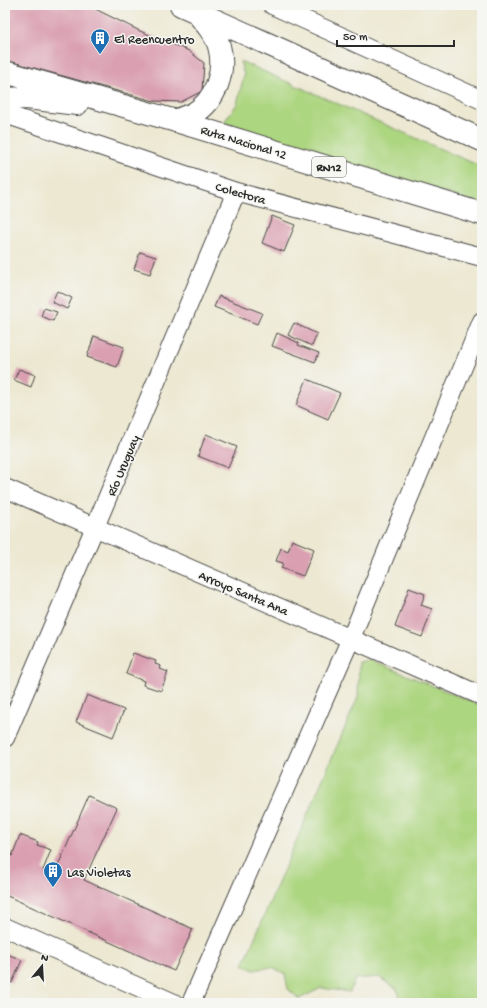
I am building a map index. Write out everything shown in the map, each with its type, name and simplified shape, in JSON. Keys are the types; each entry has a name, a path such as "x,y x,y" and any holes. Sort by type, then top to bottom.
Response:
{"highway":[{"path":"176,121 194,113 208,100 218,84 222,65 219,46 212,31 189,9"},
{"path":"189,9 482,140"},
{"name":"Ruta Nacional 12","path":"5,72 176,121 482,214"},
{"path":"5,99 27,98 141,111"}],"street":[{"path":"272,5 482,100"},
{"name":"Colectora","path":"5,114 236,192 482,257"},
{"name":"Río Uruguay","path":"5,738 96,527 236,192"},
{"path":"191,1003 351,638 482,322"},
{"name":"Arroyo Santa Ana","path":"5,488 482,696"},
{"path":"5,927 174,1003"}],"green space":[{"path":"240,61 482,167 482,204 299,151 224,122 237,104 244,75"},
{"path":"370,660 482,706 482,1003 400,1003 397,989 379,977 355,979 350,992 321,988 299,999 288,989 285,974 272,967 254,970 243,965 358,697 359,662"}],"building":[{"name":"El Reencuentro","path":"5,5 87,5 140,31 189,51 204,63 202,91 181,102 154,101 5,60"},
{"path":"272,216 295,225 284,252 262,243"},
{"path":"140,252 156,257 150,274 134,269"},
{"path":"57,291 72,298 67,309 52,302"},
{"path":"219,296 262,313 257,324 214,307"},
{"path":"44,308 57,312 53,321 41,316"},
{"path":"294,323 317,334 312,346 288,335"},
{"path":"277,333 299,343 298,345 319,353 315,362 272,346"},
{"path":"94,336 124,347 117,367 87,357"},
{"path":"19,369 35,375 31,387 14,380"},
{"path":"307,379 340,393 328,419 296,405"},
{"path":"206,434 237,447 228,468 198,456"},
{"path":"292,540 314,549 303,576 281,568 283,563 276,561 281,548 288,551"},
{"path":"409,588 425,594 421,605 432,609 422,637 395,627"},
{"path":"133,653 156,661 155,664 161,666 160,669 168,672 161,691 143,685 144,681 126,674"},
{"path":"87,695 124,710 113,737 76,722"},
{"name":"Las Violetas","path":"89,795 117,808 84,880 193,929 174,971 5,895 5,853 12,856 20,835 38,842 37,845 51,850 43,870 54,875"},
{"path":"5,953 22,960 12,983 5,980"}],"place":[{"name":"El Reencuentro","path":"100,55"},
{"name":"Las Violetas","path":"53,888"}]}
